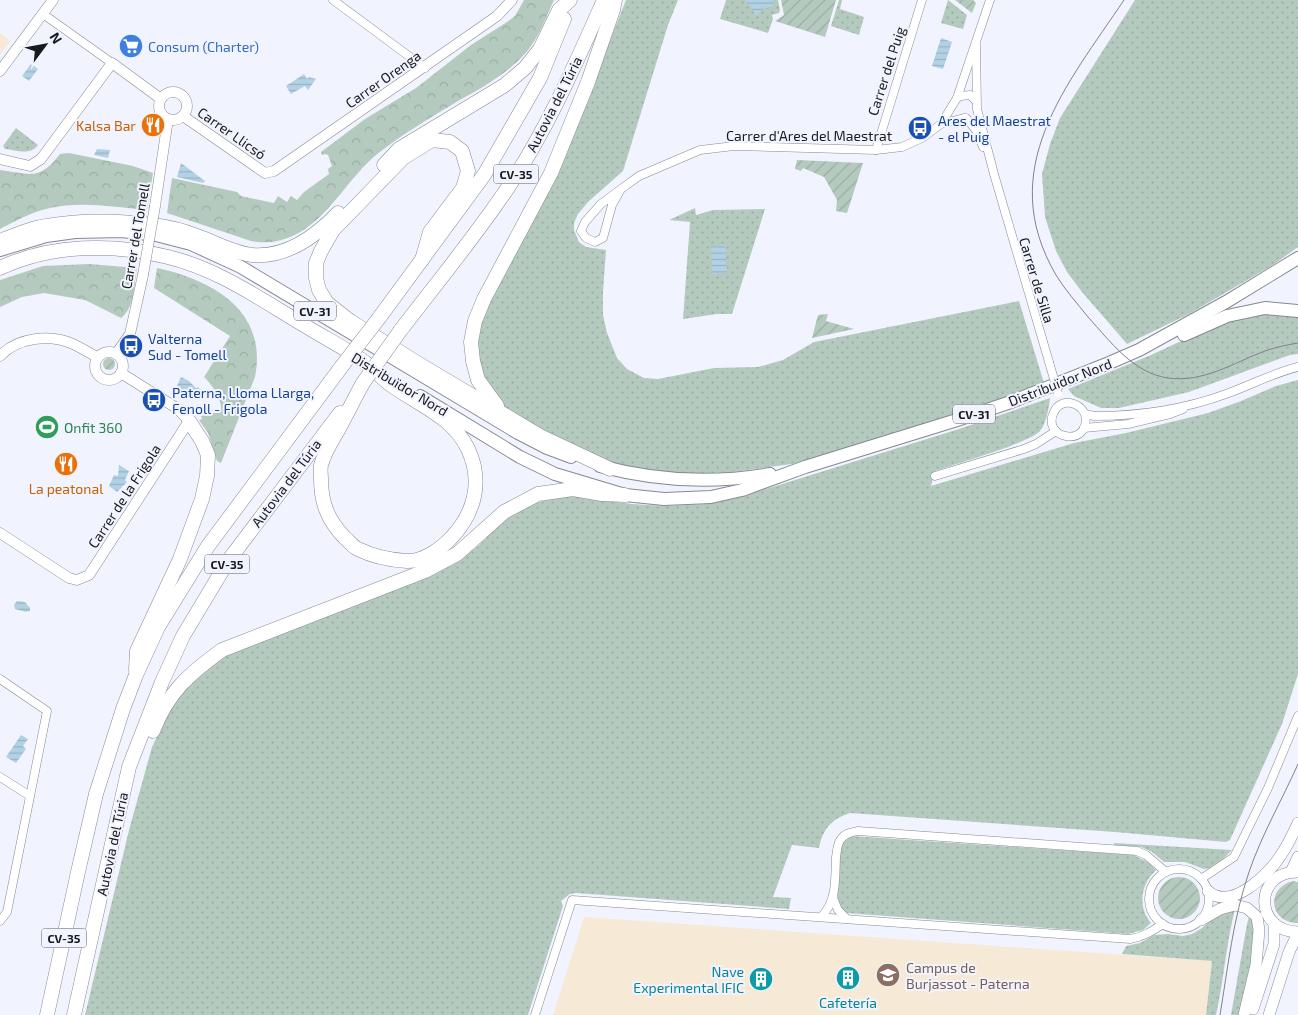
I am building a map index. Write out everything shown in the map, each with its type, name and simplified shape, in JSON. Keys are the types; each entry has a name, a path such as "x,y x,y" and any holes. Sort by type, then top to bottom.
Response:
{"highway":[{"path":"0,241 38,227 93,221 113,221 156,226 193,234 252,255 271,254 293,248 327,225 399,149 505,85 540,49 559,10 571,0"},
{"name":"Autovia del Túria","path":"48,1010 96,794 123,709 158,627 208,546 484,176 540,78 571,0"},
{"name":"Autovia del Túria","path":"74,1012 130,767 162,682 183,636 228,561 507,188 542,132 604,0"},
{"path":"508,417 486,393 478,380 471,342 475,321 484,299 551,173 588,82 613,10 614,0"},
{"path":"422,260 430,232 463,188 468,171 462,152 450,142 432,140 403,158 334,230 316,263 318,290 327,303 350,321 540,436 610,469"},
{"name":"Distribuïdor Nord","path":"0,268 35,256 78,248 129,249 168,257 201,267 239,287 367,364"},
{"path":"363,383 330,443 321,466 321,496 326,512 335,527 356,549 385,559 412,561 430,554 446,544 468,517 475,500 477,484 474,466 468,449 459,434 445,419 390,384 367,364"},
{"path":"136,675 136,651 180,559 202,499 207,476 208,455 202,440 189,421"},
{"path":"130,767 145,749 157,720 171,696 194,670 222,650 425,571 457,554 504,512 538,494 573,489 602,494 625,495"}],"main road":[{"name":"Distribuïdor Nord","path":"0,250 46,236 75,232 122,231 191,244 241,267 518,433 547,448 580,460 610,469 655,477 712,480 747,478 805,467"},
{"name":"Distribuïdor Nord","path":"367,364 536,465 555,474 625,495 664,499 711,497 742,490 805,467 1011,402 1080,375 1139,350 1226,302 1298,258"},
{"path":"1139,350 1160,346 1205,324 1227,316 1265,308 1298,311"},
{"path":"1208,891 1212,895 1221,898 1245,890 1264,876 1282,854 1298,824"},
{"path":"1269,1015 1289,952 1298,932 1281,929 1274,924 1268,916 1264,897 1273,880 1281,874 1294,872 1298,857"},
{"path":"1201,920 1220,909 1235,905 1247,908 1257,917 1259,930 1256,966 1244,1015"},
{"path":"1251,1015 1274,944 1274,924"}],"street":[{"path":"0,72 53,0"},
{"path":"333,0 425,68"},
{"name":"Carrer Orenga","path":"265,173 274,171 425,68 501,13 512,0"},
{"name":"Carrer del Puig","path":"876,150 922,0"},
{"name":"Carrer de Silla","path":"956,102 990,0"},
{"path":"43,14 161,99"},
{"name":"Carrer de Silla","path":"976,45 977,105 994,174 1058,393 1054,410"},
{"path":"0,159 30,166 41,159 112,63"},
{"path":"173,92 184,99 186,105 183,116 176,120 168,119 162,115 159,107 161,99 166,94 173,92"},
{"path":"970,95 977,105 973,116 965,118 956,114 956,102 961,96 970,95"},
{"name":"Carrer d'Ares del Maestrat","path":"620,189 612,205 603,238 595,242 586,238 581,232 585,222 620,189 639,176 700,150 734,146 876,150 902,147 922,138 941,124 956,102"},
{"name":"Carrer Llicsó","path":"183,116 265,173"},
{"name":"Carrer d'Ares del Maestrat","path":"941,124 965,118"},
{"name":"Carrer de Silla","path":"965,118 976,130 994,174"},
{"name":"Carrer del Tomell","path":"116,354 130,334 143,275 168,119"},
{"path":"0,356 6,350 28,340 49,338 72,343 98,357"},
{"path":"106,352 116,354 122,361 121,373 111,380 102,378 95,371 94,366 98,357 106,352"},
{"path":"1084,428 1128,424 1170,414 1226,394 1279,371 1298,367"},
{"path":"121,373 178,409 189,421"},
{"path":"1058,393 1068,402 1079,406 1085,414 1086,424 1084,428 1076,436 1071,437 1060,435 1052,421 1054,410 1068,402"},
{"path":"1085,414 1094,416 1128,414 1203,401"},
{"name":"Carrer de la Frigola","path":"0,533 69,578 77,580 90,575 189,421"},
{"path":"936,476 1024,449 1036,444 1056,431"},
{"path":"0,679 47,711 7,912 0,921"},
{"path":"1201,879 1234,858 1268,788 1298,716"},
{"path":"0,777 30,796"},
{"path":"822,916 829,909 833,898 837,850 840,839 848,833 858,831 1137,851 1146,855 1166,872"},
{"path":"1184,870 1194,873 1201,879 1208,891 1208,907 1201,920 1192,926 1182,929 1172,928 1163,924 1152,911 1149,902 1153,885 1158,878 1166,872 1184,870"},
{"path":"833,898 838,910 846,918"},
{"path":"535,1015 572,900 1130,939 1139,938 1163,924"}],"shaded area":[{"path":"0,33 10,41 0,55"},
{"name":"Campus de Burjassot - Paterna","path":"584,917 1212,961 1206,1015 553,1015"}],"green space":[{"path":"524,0 554,0 536,38 520,59 491,82 416,127 376,155 324,213 299,233 286,239 272,242 251,241 167,213 172,178 237,192 241,196 274,203 278,196 287,202 291,196 297,200 304,192 329,174 328,169 332,166 328,155 322,155 321,152 365,119 416,88 471,45 507,22 515,16"},
{"path":"626,0 678,0 668,25 623,171 588,202 578,214 574,223 574,230 579,242 586,247 606,250 603,315 607,333 617,358 627,369 644,378 658,379 714,368 758,367 783,360 814,342 1019,301 1044,383 1009,397 898,433 792,464 718,474 669,473 621,466 586,456 505,409 491,391 481,369 478,345 482,320 491,297 554,181"},
{"path":"726,0 778,0 780,10 779,13 772,15 773,19 768,33 720,19"},
{"path":"781,0 836,0 825,37 775,21 784,15"},
{"path":"839,0 842,0 840,9 864,17 859,35 831,26"},
{"path":"948,0 967,15 963,29 941,23"},
{"path":"955,0 973,0 976,3 972,13"},
{"path":"1135,0 1298,0 1298,247 1273,265 1189,314 1127,344 1082,292 1067,272 1056,251 1045,217 1042,174 1050,144 1060,118"},
{"path":"16,128 38,145 27,151 5,149 3,146"},
{"path":"69,153 133,166 153,173 147,210 98,205 62,206 37,212 0,229 0,170 34,174 53,163 60,154"},
{"path":"797,160 863,163 847,213 836,211 837,200 824,177 803,168 801,171 795,169"},
{"path":"695,208 696,215 713,210 765,209 732,314 717,314 683,319 690,222 669,220"},
{"path":"89,264 137,268 131,302 126,314 121,318 85,300 44,293 22,297 0,307 0,280 43,266"},
{"path":"157,268 178,273 216,290 232,302 244,317 253,334 257,354 255,377 221,463 217,461 208,433 199,420 202,419 201,416 221,411 220,401 216,392 204,377 230,336 154,288"},
{"path":"1268,312 1298,315 1298,354 1290,355 1189,392 1119,408 1101,408 1074,396 1068,389 1151,355 1224,321"},
{"path":"828,314 826,321 854,329 812,338 818,315"},
{"path":"109,358 115,364 109,370 103,364"},
{"path":"1298,380 1298,674 1282,724 1230,840 1226,842 850,813 838,818 829,825 820,841 819,848 792,845 773,897 791,898 789,909 570,894 561,901 563,906 528,1015 85,1015 129,830 152,747 175,699 198,672 229,654 452,565 478,546 506,518 535,503 560,497 580,497 665,506 707,504 737,498 959,429 1050,398 1046,420 1040,431 1007,447 935,471 931,486 1074,443 1126,433 1208,413 1276,386"},
{"path":"852,836 1134,855 1149,863 1156,870 1144,888 1142,902 1151,923 1143,930 1128,934 846,913 841,909 839,902 838,873 841,847 843,842"},
{"path":"1114,843 1232,850 1210,868 1204,869 1185,862 1164,862 1152,852 1141,847 1114,845"},
{"path":"1183,877 1191,880 1197,886 1200,898 1197,910 1191,916 1175,919 1167,916 1161,910 1158,894 1161,886 1167,880"},
{"path":"1294,881 1298,882 1298,923 1281,917 1276,911 1274,904 1278,890"},
{"path":"1235,909 1216,1015 1206,1015 1212,961 1122,954 1126,946 1140,943 1154,935 1183,936 1192,934 1212,919"},
{"path":"1250,914 1254,935 1252,964 1238,1015 1231,1015 1247,924"}],"water":[{"path":"745,0 773,0 774,6 763,9 755,15"},
{"path":"941,38 952,42 943,69 932,66"},
{"path":"31,64 38,69 29,81 22,76"},
{"path":"304,74 307,79 309,77 316,79 308,90 305,86 291,94 286,86"},
{"path":"97,149 110,150 108,158 94,155"},
{"path":"181,163 205,181 203,183 177,177"},
{"path":"725,245 727,273 712,274 711,246"},
{"path":"181,377 189,381 196,388 198,387 202,392 195,397 194,395 189,397 186,393 176,388"},
{"path":"119,465 129,471 125,480 127,482 117,492 109,486 114,475 118,476"},
{"path":"17,601 25,602 30,611 26,612 15,609 14,605"},
{"path":"21,735 28,739 23,746 26,749 16,763 6,757"}],"tram line":[{"path":"1124,0 1061,96 1045,130 1035,164 1032,199 1039,236 1056,275 1088,317 1114,346 1133,363 1155,375 1168,378 1193,378 1218,371 1269,350 1298,343"},
{"path":"1220,1015 1243,890 1260,844 1298,764"}],"place":[{"name":"Consum (Charter)","path":"131,46"},
{"name":"Kalsa Bar","path":"153,125"},
{"name":"Ares del Maestrat - el Puig","path":"920,128"},
{"name":"Valterna Sud - Tomell","path":"131,346"},
{"name":"Paterna, Lloma Llarga, Fenoll - Frigola","path":"154,400"},
{"name":"Onfit 360","path":"47,427"},
{"name":"La peatonal","path":"66,464"},
{"name":"Campus de Burjassot - Paterna","path":"888,975"},
{"name":"Cafetería","path":"848,978"},
{"name":"Nave Experimental IFIC","path":"761,979"}]}
